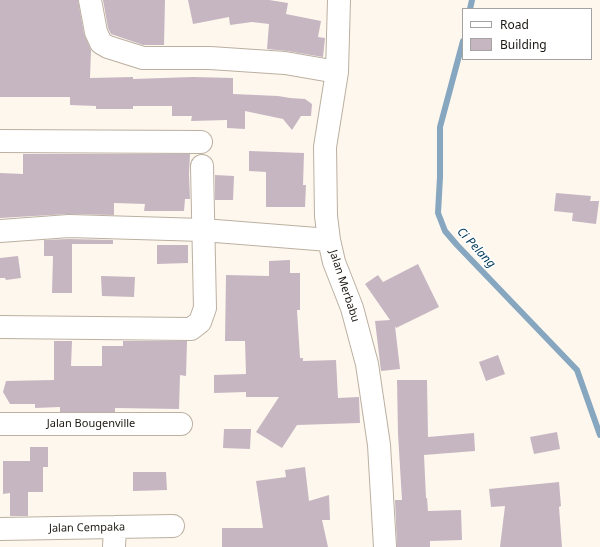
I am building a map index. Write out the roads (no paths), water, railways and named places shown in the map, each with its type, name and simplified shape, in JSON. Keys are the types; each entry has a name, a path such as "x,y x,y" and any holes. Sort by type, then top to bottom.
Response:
{"street":[{"path":"90,0 96,32 101,43 108,47 143,58 210,58 286,62 337,72"},
{"name":"Jalan Merbabu","path":"339,0 337,72 325,147 326,216 334,262 352,308 367,364 379,445 385,547"},
{"path":"0,141 201,142"},
{"path":"0,327 191,329 200,322 205,308 202,166"},
{"path":"0,231 69,226 203,230 329,240"},
{"name":"Jalan Bougenville","path":"0,424 181,424"},
{"name":"Jalan Cempaka","path":"0,529 23,538 114,537 173,526"}],"waterway":[{"name":"Ci Pelang","path":"470,8 472,0"},
{"name":"Ci Pelang","path":"462,45 440,127 438,213 445,231 457,245 577,370 600,435"}]}
